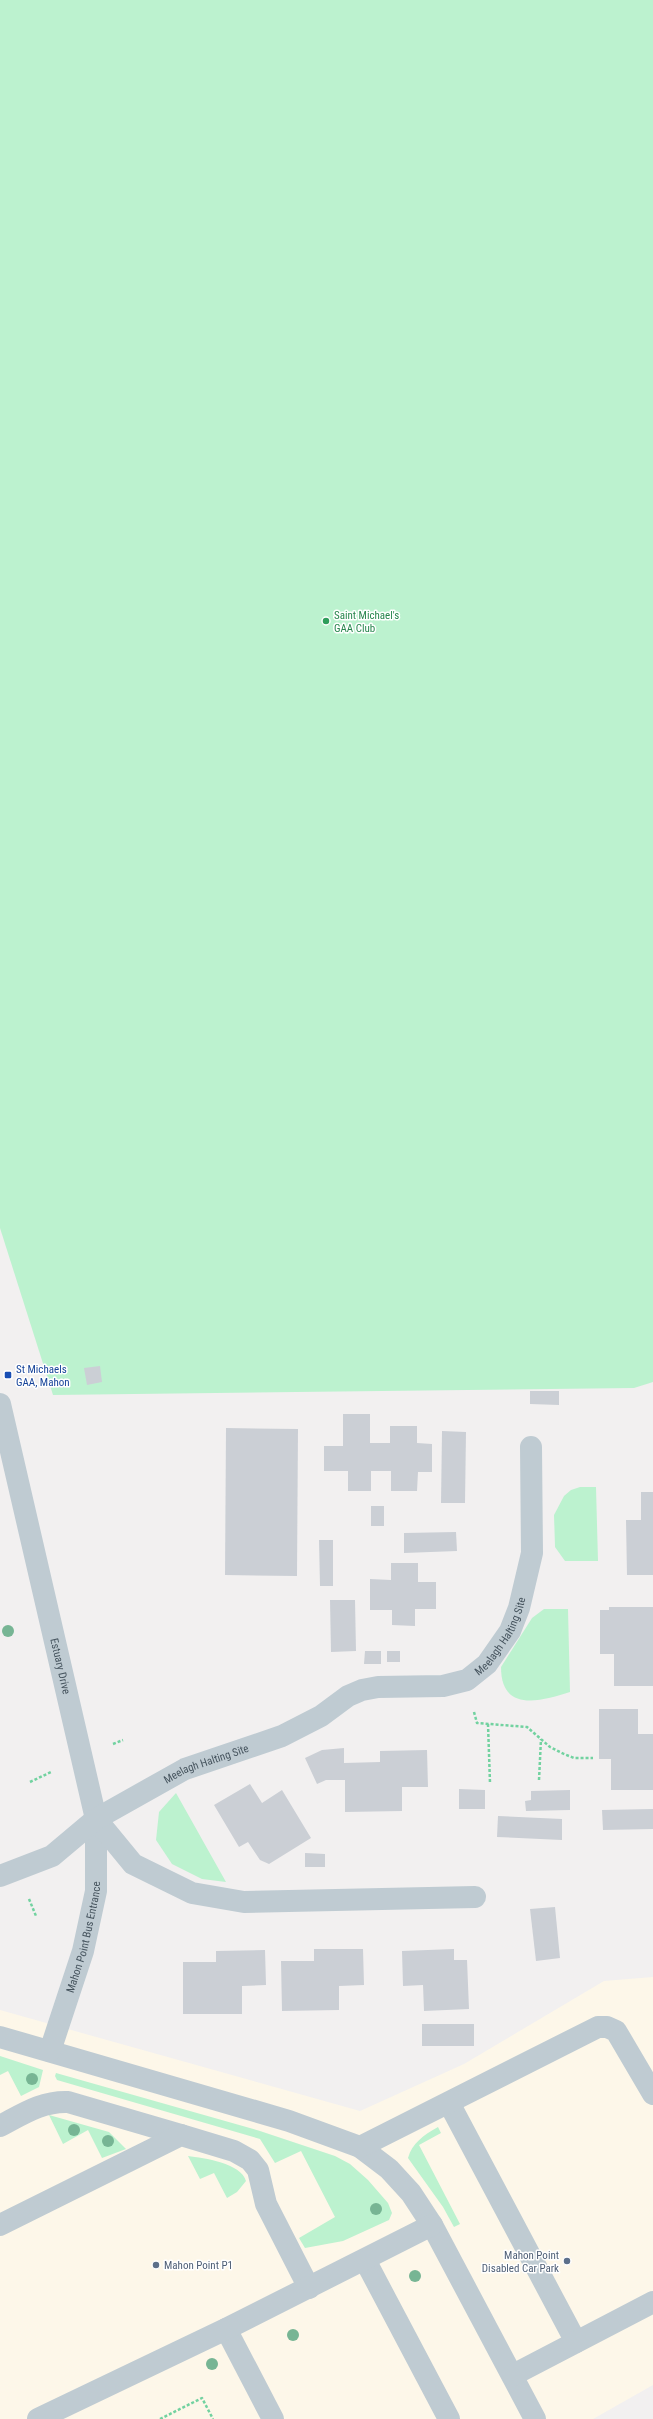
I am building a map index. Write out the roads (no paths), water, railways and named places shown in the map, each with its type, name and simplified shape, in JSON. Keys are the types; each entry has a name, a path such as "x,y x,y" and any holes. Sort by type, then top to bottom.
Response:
{"street":[{"name":"Estuary Drive","path":"0,1404 96,1819"},
{"name":"Meelagh Halting Site","path":"96,1819 185,1769 282,1736 321,1716 348,1696 362,1690 378,1687 443,1686 467,1680 487,1664 510,1631 519,1608 532,1553 531,1447"},
{"path":"0,1876 52,1856 96,1819 133,1864 157,1878 192,1893 244,1902 475,1897"},
{"name":"Mahon Point Bus Entrance","path":"50,2051 83,1952 96,1891 96,1819"},
{"path":"360,2147 598,2027 607,2027 616,2031 653,2094"},
{"path":"0,2037 289,2121 360,2147 389,2169 411,2193 432,2225 513,2375 535,2419"},
{"path":"0,2126 42,2104 60,2102 234,2151 250,2160 258,2170 266,2204 309,2288"},
{"path":"449,2103 576,2342"},
{"path":"0,2225 181,2135"},
{"path":"38,2419 226,2329 432,2225"},
{"path":"365,2260 449,2419"},
{"path":"513,2375 653,2302"},
{"path":"226,2329 273,2419"}],"place":[{"name":"Saint Michael's GAA Club","path":"326,621"},
{"name":"St Michaels GAA, Mahon","path":"8,1375"},
{"name":"Mahon Point Disabled Car Park","path":"567,2261"},
{"name":"Mahon Point P1","path":"156,2265"}]}
